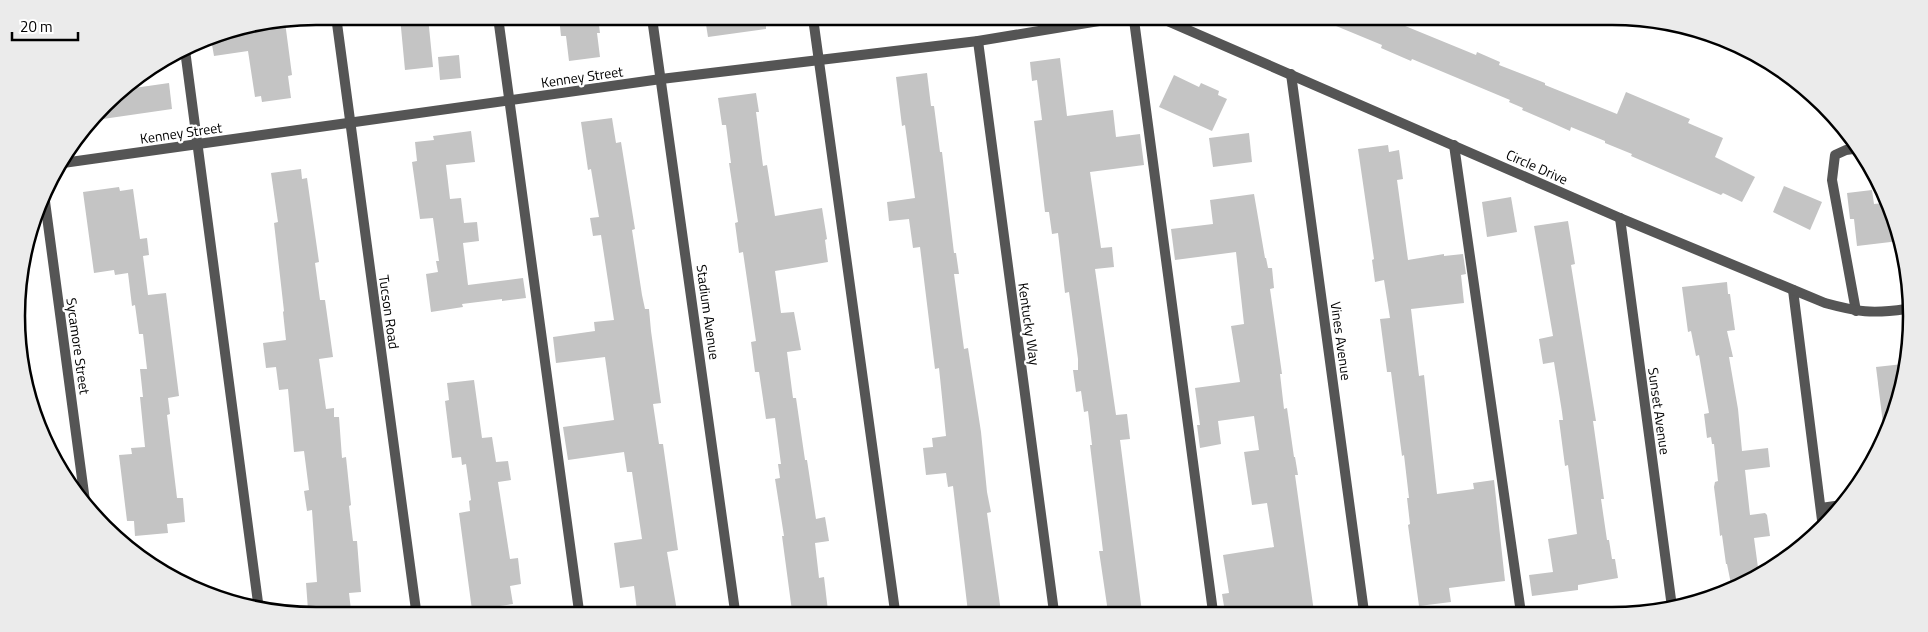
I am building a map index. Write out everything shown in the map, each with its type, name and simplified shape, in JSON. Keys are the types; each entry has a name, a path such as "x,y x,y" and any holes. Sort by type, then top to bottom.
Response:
{"street":[{"name":"Tucson Road","path":"337,25 416,607"},
{"path":"499,25 578,607"},
{"name":"Stadium Avenue","path":"653,25 734,607"},
{"path":"814,25 894,607"},
{"name":"Kenney Street","path":"69,162 661,79 978,41 1075,25"},
{"path":"1135,25 1212,607"},
{"name":"Circle Drive","path":"1177,25 1620,218 1825,303 1856,312 1903,309"},
{"name":"Kentucky Way","path":"978,41 1053,607"},
{"path":"186,56 258,601"},
{"name":"Vines Avenue","path":"1291,74 1363,607"},
{"path":"1454,145 1520,607"},
{"path":"1851,149 1835,155 1832,180 1856,312"},
{"name":"Sycamore Street","path":"46,208 84,491"},
{"name":"Sunset Avenue","path":"1620,218 1671,601"},
{"path":"1793,290 1822,517"},
{"path":"1821,508 1832,506"}],"building":[{"path":"401,25 429,25 433,67 405,70"},
{"path":"560,25 599,25 600,33 597,33 600,57 569,61 566,36 561,36"},
{"path":"706,25 766,25 766,29 708,37"},
{"path":"1334,25 1403,25 1476,55 1477,52 1500,62 1499,65 1617,114 1626,92 1690,119 1688,123 1723,138 1715,157 1755,177 1742,202 1723,193 1721,195 1631,156 1632,154 1605,143 1605,141 1571,127 1570,131 1522,110 1523,108 1509,102 1510,100 1381,48 1382,45"},
{"path":"286,27 292,75 288,76 291,98 262,102 261,96 255,97 248,51 214,56 212,44 222,40"},
{"path":"459,55 461,78 440,80 438,57"},
{"path":"1060,58 1067,116 1113,110 1116,137 1140,134 1144,165 1090,172 1101,248 1112,247 1114,267 1095,269 1116,415 1127,414 1130,439 1120,440 1141,607 1107,607 1099,551 1103,551 1090,445 1092,445 1088,411 1084,412 1081,391 1076,392 1073,370 1078,370 1078,359 1069,292 1065,293 1058,233 1052,234 1049,212 1045,212 1034,121 1042,120 1037,80 1032,81 1030,62"},
{"path":"927,73 931,106 934,106 940,152 942,152 954,253 956,253 959,274 954,274 964,349 968,348 981,432 991,512 987,513 1000,607 967,607 953,486 948,487 946,473 926,475 923,448 933,447 932,438 946,436 939,368 935,369 920,247 913,248 909,219 889,221 887,202 915,198 905,125 902,126 896,77"},
{"path":"1174,75 1199,87 1201,83 1219,91 1218,95 1227,99 1212,131 1159,107"},
{"path":"169,83 172,109 101,119 124,97 136,88"},
{"path":"756,93 759,112 756,112 763,166 767,165 775,216 822,208 827,239 825,240 828,262 775,271 781,313 794,312 801,350 787,352 793,398 796,398 816,519 825,517 829,541 815,543 819,578 824,577 828,607 791,607 782,536 784,536 775,479 780,478 778,464 781,464 775,418 766,419 759,372 755,372 751,342 756,341 743,252 739,253 735,223 738,222 729,163 731,163 726,125 722,125 718,98"},
{"path":"612,118 616,143 621,142 635,229 632,230 645,309 649,309 661,403 653,404 659,444 663,444 678,550 667,552 676,607 637,607 634,586 620,588 614,543 642,539 632,472 627,472 624,452 568,460 563,427 614,420 605,357 556,363 553,337 595,331 594,322 614,320 601,235 593,236 590,218 599,217 591,169 588,170 581,122"},
{"path":"471,131 475,162 446,165 450,199 461,198 464,223 477,222 479,241 463,243 468,285 523,278 526,298 462,304 463,307 431,312 426,274 438,272 436,261 439,261 433,218 420,219 412,162 417,161 415,142 434,140 433,136"},
{"path":"1249,133 1252,162 1213,167 1209,138"},
{"path":"1388,145 1389,152 1399,150 1403,179 1397,180 1408,260 1444,254 1444,256 1463,254 1466,274 1461,275 1464,303 1411,309 1419,376 1424,375 1437,494 1474,489 1473,483 1494,480 1505,581 1449,588 1451,602 1419,606 1408,525 1410,524 1407,498 1409,498 1404,455 1402,456 1391,372 1387,372 1380,319 1390,318 1384,280 1375,282 1372,260 1374,259 1358,149"},
{"path":"301,169 302,179 307,178 319,262 315,263 320,300 325,300 333,357 319,359 326,409 334,408 334,417 339,417 342,458 346,457 353,541 357,541 361,592 349,593 351,607 308,607 306,583 317,582 312,510 307,511 304,491 309,490 304,451 294,452 288,389 279,390 276,367 266,368 263,343 286,340 274,223 278,222 271,173"},
{"path":"1784,186 1822,202 1810,230 1773,212"},
{"path":"119,187 120,191 133,189 140,239 147,238 149,255 143,256 148,295 166,293 179,396 168,398 170,414 167,415 177,498 183,498 185,522 167,524 168,533 135,536 134,521 127,521 119,455 132,454 131,448 145,447 140,397 143,397 140,369 147,369 143,334 139,334 135,305 132,306 128,273 115,275 114,270 94,273 83,192"},
{"path":"1872,190 1874,204 1880,203 1893,242 1857,246 1854,219 1850,219 1847,193"},
{"path":"1254,194 1265,258 1268,268 1272,268 1274,288 1270,289 1282,374 1280,374 1284,409 1287,408 1298,475 1295,475 1313,607 1224,607 1222,594 1229,593 1223,555 1274,547 1267,503 1252,505 1244,452 1259,450 1254,416 1218,421 1221,444 1200,448 1197,425 1200,425 1195,388 1240,382 1231,326 1244,324 1236,252 1175,260 1171,229 1213,224 1210,200"},
{"path":"1511,197 1517,232 1487,237 1482,202"},
{"path":"1568,221 1575,264 1571,265 1596,421 1593,421 1604,499 1601,499 1607,540 1609,540 1612,559 1615,559 1618,578 1578,585 1578,590 1532,596 1529,575 1553,572 1548,539 1577,534 1568,465 1565,466 1559,420 1563,420 1554,362 1543,364 1539,339 1553,336 1534,226"},
{"path":"1727,282 1735,330 1727,331 1733,357 1729,357 1738,409 1742,451 1768,448 1770,467 1745,470 1750,515 1765,513 1767,515 1770,536 1754,538 1758,568 1731,582 1722,535 1720,536 1714,487 1715,482 1718,481 1714,444 1712,444 1711,437 1707,438 1704,414 1709,413 1699,355 1696,356 1691,331 1688,332 1682,287"},
{"path":"1899,364 1888,410 1883,423 1876,367"},
{"path":"474,380 482,438 492,437 496,462 508,461 511,480 498,482 510,559 518,558 521,584 510,586 513,604 492,607 472,607 459,513 470,511 469,501 471,500 466,464 462,465 461,457 452,458 445,401 449,400 447,383"}]}
